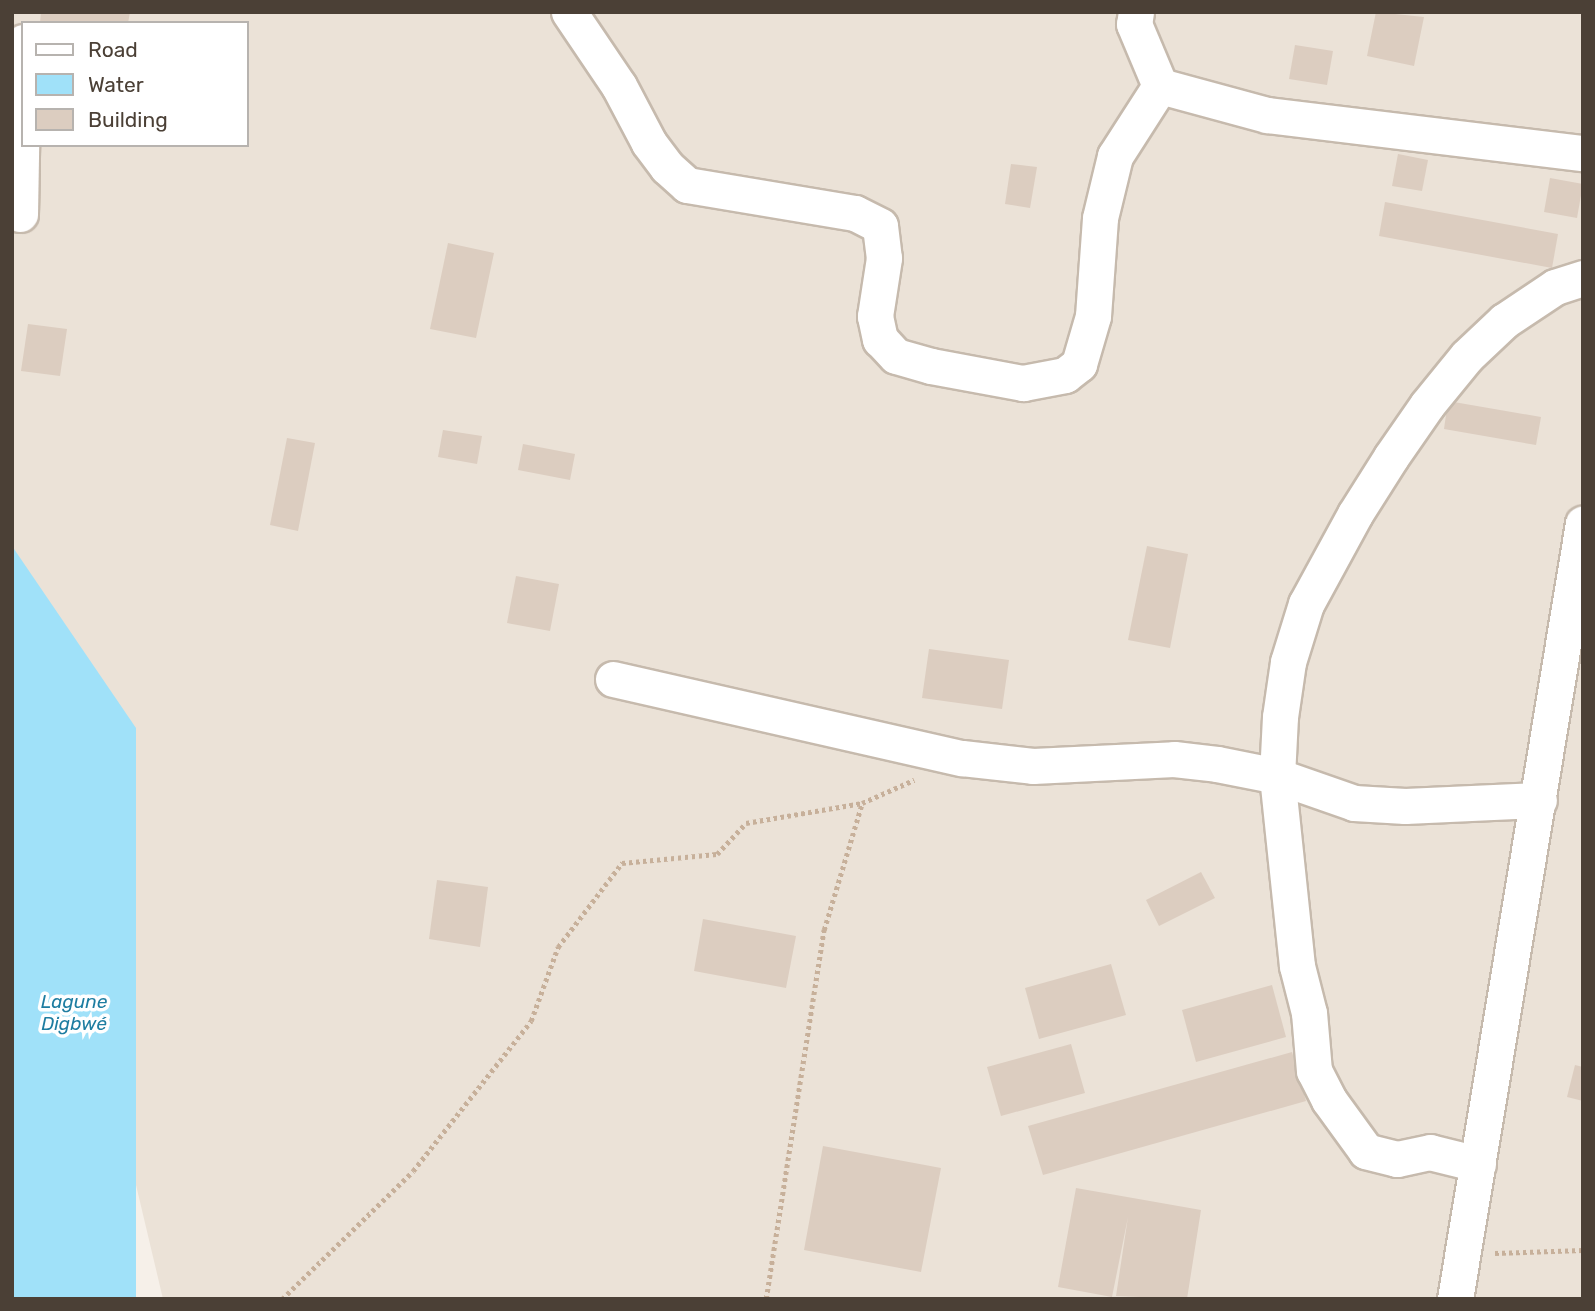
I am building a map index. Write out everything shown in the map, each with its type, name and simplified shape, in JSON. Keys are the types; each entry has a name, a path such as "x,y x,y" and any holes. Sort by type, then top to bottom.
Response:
{"street":[{"path":"569,12 619,86 649,143 667,167 687,185 855,213 880,226 884,258 875,316 880,339 896,356 931,366 1023,383 1065,375 1079,364 1093,316 1100,218 1115,156 1160,86"},
{"path":"1136,12 1134,24 1160,86"},
{"path":"1160,86 1267,115 1583,153"},
{"path":"20,214 21,147"},
{"path":"1478,1164 1430,1152 1397,1158 1366,1151 1329,1100 1314,1071 1309,1013 1297,966 1277,776 1288,662 1306,604 1355,514 1427,405 1467,356 1504,321 1555,287 1583,278"},
{"path":"1455,1299 1583,523"},
{"path":"613,679 962,758 1033,766 1174,759 1277,776 1354,803 1405,806 1539,800"}],"path":[{"path":"282,1299 413,1171 523,1032 531,1021 558,947 622,863 717,854 746,823 862,803 962,758"},
{"path":"766,1299 824,930 862,803"},
{"path":"1463,1254 1583,1250"}],"shaded area":[{"path":"12,12 1583,12 1583,1299 163,1299 12,661"}],"water":[{"name":"Lagune Digbwé","path":"12,546 136,728 136,1299 12,1299"}],"building":[{"path":"41,12 130,12 128,21 40,21"},
{"path":"1376,12 1424,17 1414,66 1367,56"},
{"path":"1295,45 1333,51 1327,85 1289,79"},
{"path":"1398,154 1428,160 1422,191 1392,186"},
{"path":"1011,164 1037,167 1030,208 1005,204"},
{"path":"1550,178 1583,184 1577,218 1544,212"},
{"path":"1385,202 1558,234 1552,268 1379,236"},
{"path":"448,243 494,253 476,338 430,329"},
{"path":"28,324 67,329 60,376 21,371"},
{"path":"1448,401 1541,417 1536,445 1444,429"},
{"path":"443,430 482,436 477,464 438,457"},
{"path":"287,438 315,443 298,531 270,525"},
{"path":"523,444 575,454 570,480 518,470"},
{"path":"1147,546 1188,554 1170,648 1128,640"},
{"path":"516,576 559,584 550,631 507,623"},
{"path":"929,649 1009,660 1002,709 922,698"},
{"path":"1201,872 1215,898 1159,926 1146,900"},
{"path":"437,880 488,887 480,947 429,939"},
{"path":"703,919 796,936 786,988 694,971"},
{"path":"1111,964 1126,1015 1039,1039 1025,988"},
{"path":"1272,985 1286,1037 1196,1062 1182,1010"},
{"path":"1071,1044 1085,1093 1001,1116 987,1067"},
{"path":"1292,1052 1306,1101 1043,1175 1028,1126"},
{"path":"1575,1065 1583,1067 1583,1101 1567,1097"},
{"path":"823,1146 941,1168 921,1272 804,1250"},
{"path":"1076,1188 1201,1210 1187,1299 1116,1296 1128,1217 1112,1297 1058,1287"}]}
